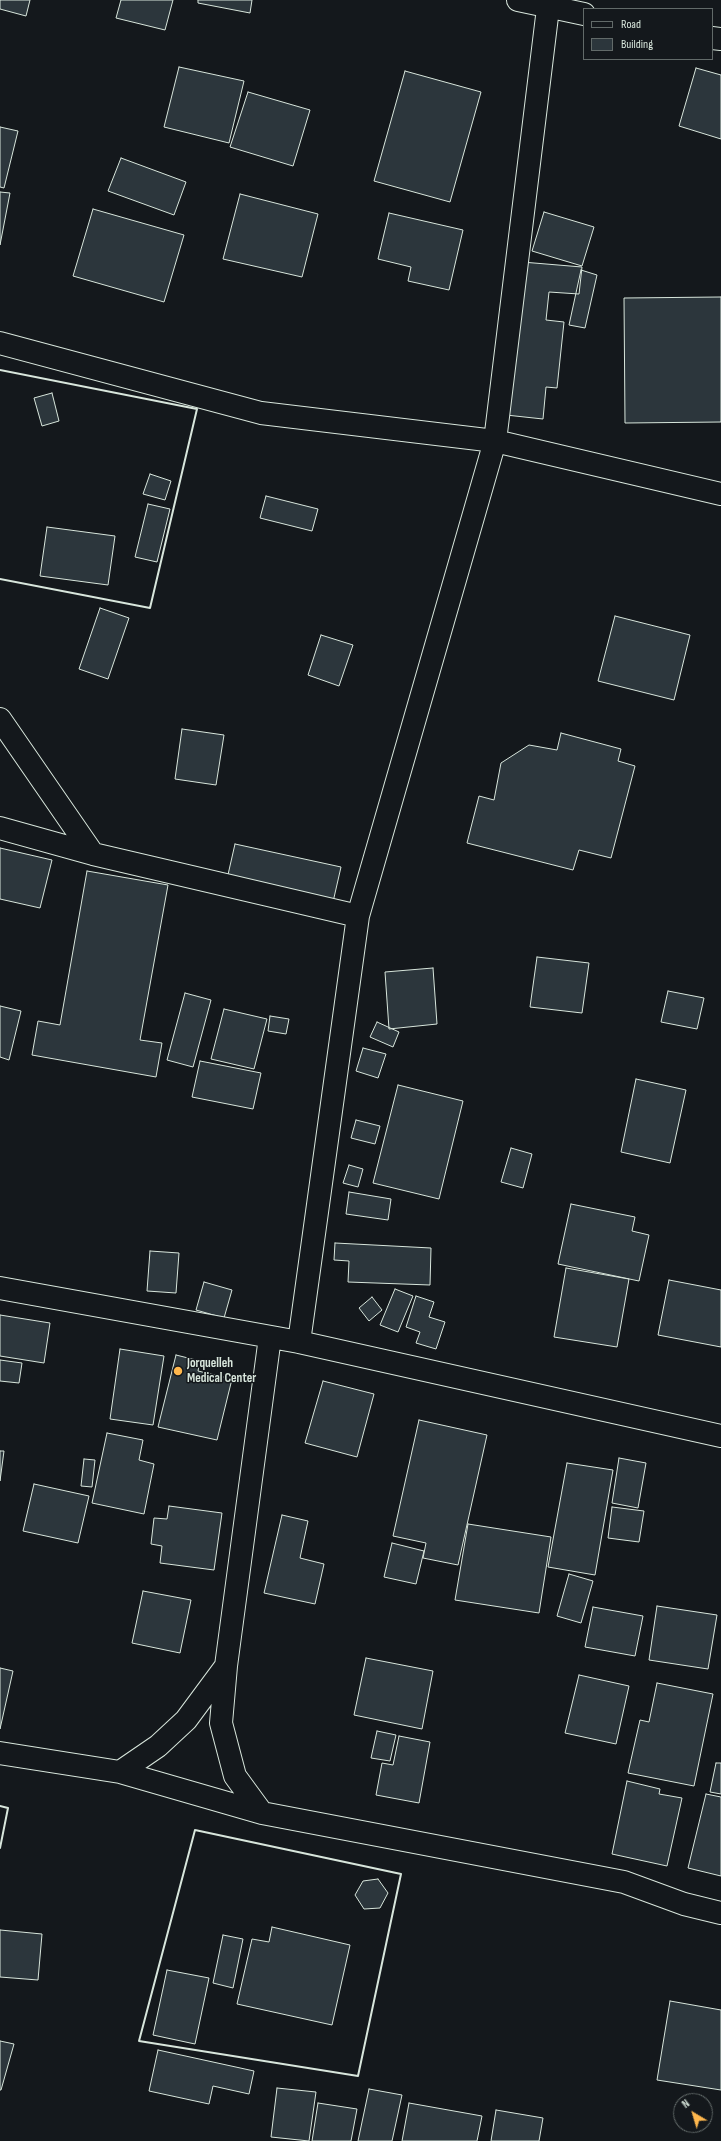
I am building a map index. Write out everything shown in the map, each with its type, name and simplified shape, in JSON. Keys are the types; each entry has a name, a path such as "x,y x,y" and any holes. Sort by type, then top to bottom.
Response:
{"street":[{"path":"518,0 548,4 583,14"},
{"path":"299,1342 358,916 495,441 548,4"},
{"path":"0,342 261,413 495,441 721,494"},
{"path":"0,719 93,854"},
{"path":"0,828 93,854 358,916"},
{"path":"0,1288 299,1342 721,1436"},
{"path":"262,1813 235,1776 221,1723 226,1666 270,1337"},
{"path":"120,1772 158,1746 186,1720 226,1666"},
{"path":"0,1753 120,1772 262,1813 624,1882 684,1904 721,1913"}],"building":[{"path":"0,0 30,0 26,16 0,9"},
{"path":"121,0 173,0 165,30 116,18"},
{"path":"198,0 252,0 250,13 198,3"},
{"path":"179,67 244,81 229,143 164,127"},
{"path":"696,68 721,75 721,139 679,126"},
{"path":"405,71 481,92 450,202 374,181"},
{"path":"248,92 310,110 293,166 230,147"},
{"path":"0,127 18,131 4,188 0,187"},
{"path":"121,158 186,182 174,215 108,191"},
{"path":"0,192 10,193 0,245"},
{"path":"240,194 318,214 302,277 223,259"},
{"path":"93,209 184,235 164,302 73,276"},
{"path":"544,212 594,227 582,266 532,251"},
{"path":"389,213 463,230 449,290 408,281 411,267 378,259"},
{"path":"522,262 582,267 579,294 549,292 546,320 564,322 557,388 546,387 543,419 506,415"},
{"path":"581,270 597,275 585,328 569,325"},
{"path":"721,297 721,422 625,423 624,298"},
{"path":"52,393 59,421 42,426 34,398"},
{"path":"150,474 171,481 165,500 143,494"},
{"path":"266,496 318,509 312,531 260,518"},
{"path":"148,504 170,509 157,562 135,557"},
{"path":"47,527 115,536 108,585 40,576"},
{"path":"100,608 129,618 108,679 79,669"},
{"path":"615,616 690,635 674,700 598,681"},
{"path":"321,635 353,645 339,686 308,675"},
{"path":"182,729 224,735 216,785 175,779"},
{"path":"561,733 621,749 618,761 635,766 611,858 579,850 573,870 467,843 479,796 494,800 501,763 529,745 557,750"},
{"path":"235,844 341,867 333,902 227,879"},
{"path":"0,848 52,860 40,908 0,899"},
{"path":"87,871 168,885 140,1040 162,1043 156,1077 32,1055 38,1021 60,1025"},
{"path":"537,957 589,963 582,1013 530,1007"},
{"path":"433,968 437,1024 389,1029 385,972"},
{"path":"668,991 704,998 697,1029 661,1022"},
{"path":"185,993 211,1000 193,1067 167,1060"},
{"path":"0,1006 21,1011 9,1060 0,1057"},
{"path":"224,1009 267,1019 254,1069 211,1059"},
{"path":"270,1016 289,1019 286,1034 268,1031"},
{"path":"377,1022 399,1032 393,1047 370,1037"},
{"path":"363,1048 386,1054 378,1078 356,1071"},
{"path":"200,1061 261,1073 253,1109 192,1097"},
{"path":"636,1079 686,1090 670,1163 621,1152"},
{"path":"398,1085 463,1101 439,1199 373,1183"},
{"path":"356,1120 380,1126 375,1144 351,1138"},
{"path":"511,1148 532,1154 523,1188 501,1182"},
{"path":"349,1165 363,1169 358,1187 343,1183"},
{"path":"349,1192 391,1199 388,1220 346,1214"},
{"path":"571,1204 635,1217 632,1231 649,1235 639,1281 558,1264"},
{"path":"335,1243 431,1248 430,1285 348,1282 349,1261 334,1260"},
{"path":"150,1251 179,1253 176,1293 147,1291"},
{"path":"566,1268 629,1279 617,1347 554,1337"},
{"path":"669,1280 721,1290 721,1347 658,1335"},
{"path":"204,1282 232,1290 224,1318 196,1310"},
{"path":"395,1289 413,1296 398,1332 380,1325"},
{"path":"416,1296 434,1302 429,1317 445,1322 436,1349 416,1343 420,1332 406,1327"},
{"path":"372,1297 382,1310 369,1321 359,1308"},
{"path":"0,1315 50,1323 44,1363 0,1356"},
{"path":"120,1349 164,1356 153,1425 110,1419"},
{"name":"Jorquelleh Medical Center","path":"176,1355 200,1361 198,1371 232,1379 217,1440 158,1427"},
{"path":"0,1360 22,1363 19,1383 0,1381"},
{"path":"323,1381 374,1394 357,1457 305,1443"},
{"path":"419,1420 487,1435 458,1565 423,1558 426,1543 393,1536"},
{"path":"107,1433 143,1440 139,1460 154,1464 144,1514 92,1503"},
{"path":"0,1451 4,1451 0,1481"},
{"path":"619,1458 646,1463 638,1508 612,1503"},
{"path":"84,1459 95,1460 92,1487 81,1486"},
{"path":"567,1463 613,1470 595,1575 548,1567"},
{"path":"34,1484 89,1496 78,1543 23,1531"},
{"path":"169,1506 222,1513 214,1570 160,1563 162,1546 151,1544 154,1518 167,1519"},
{"path":"612,1507 644,1511 639,1542 608,1538"},
{"path":"282,1515 308,1521 300,1558 324,1564 315,1604 264,1593"},
{"path":"468,1524 551,1537 539,1613 455,1600"},
{"path":"392,1543 424,1551 416,1584 384,1577"},
{"path":"569,1574 593,1581 581,1623 557,1616"},
{"path":"143,1591 191,1600 180,1653 132,1643"},
{"path":"657,1606 717,1615 708,1669 649,1660"},
{"path":"593,1607 643,1616 635,1656 585,1647"},
{"path":"366,1658 433,1671 422,1729 354,1715"},
{"path":"0,1668 13,1671 0,1729"},
{"path":"579,1675 629,1686 616,1744 565,1733"},
{"path":"657,1683 713,1694 694,1786 628,1773 640,1720 649,1722"},
{"path":"377,1731 396,1735 390,1761 371,1758"},
{"path":"399,1736 430,1742 419,1803 376,1795 382,1763 393,1765"},
{"path":"716,1763 721,1763 721,1794 710,1792"},
{"path":"627,1781 660,1789 659,1794 682,1798 667,1866 612,1854"},
{"path":"706,1794 721,1797 721,1876 688,1868"},
{"path":"378,1879 388,1893 380,1908 364,1909 355,1895 363,1881"},
{"path":"272,1927 350,1945 332,2025 237,2004 252,1939 269,1942"},
{"path":"0,1930 42,1934 38,1980 0,1977"},
{"path":"223,1935 243,1939 233,1988 213,1983"},
{"path":"167,1970 209,1978 195,2044 153,2035"},
{"path":"670,2001 721,2010 721,2090 657,2080"},
{"path":"0,2041 14,2044 1,2090 0,2090"},
{"path":"158,2050 254,2071 249,2094 213,2086 209,2104 149,2091"},
{"path":"277,2088 316,2092 309,2141 271,2137"},
{"path":"369,2089 402,2095 392,2141 358,2141"},
{"path":"318,2103 357,2109 351,2141 312,2141"},
{"path":"409,2103 482,2116 477,2141 402,2141"},
{"path":"496,2110 543,2118 539,2141 491,2141"}],"wall":[{"path":"0,370 197,409 150,608 0,579"},
{"path":"0,1806 8,1808 0,1848"},
{"path":"195,1830 401,1874 358,2076 139,2041 195,1830"}],"place":[{"name":"Jorquelleh Medical Center","path":"178,1371"}]}
